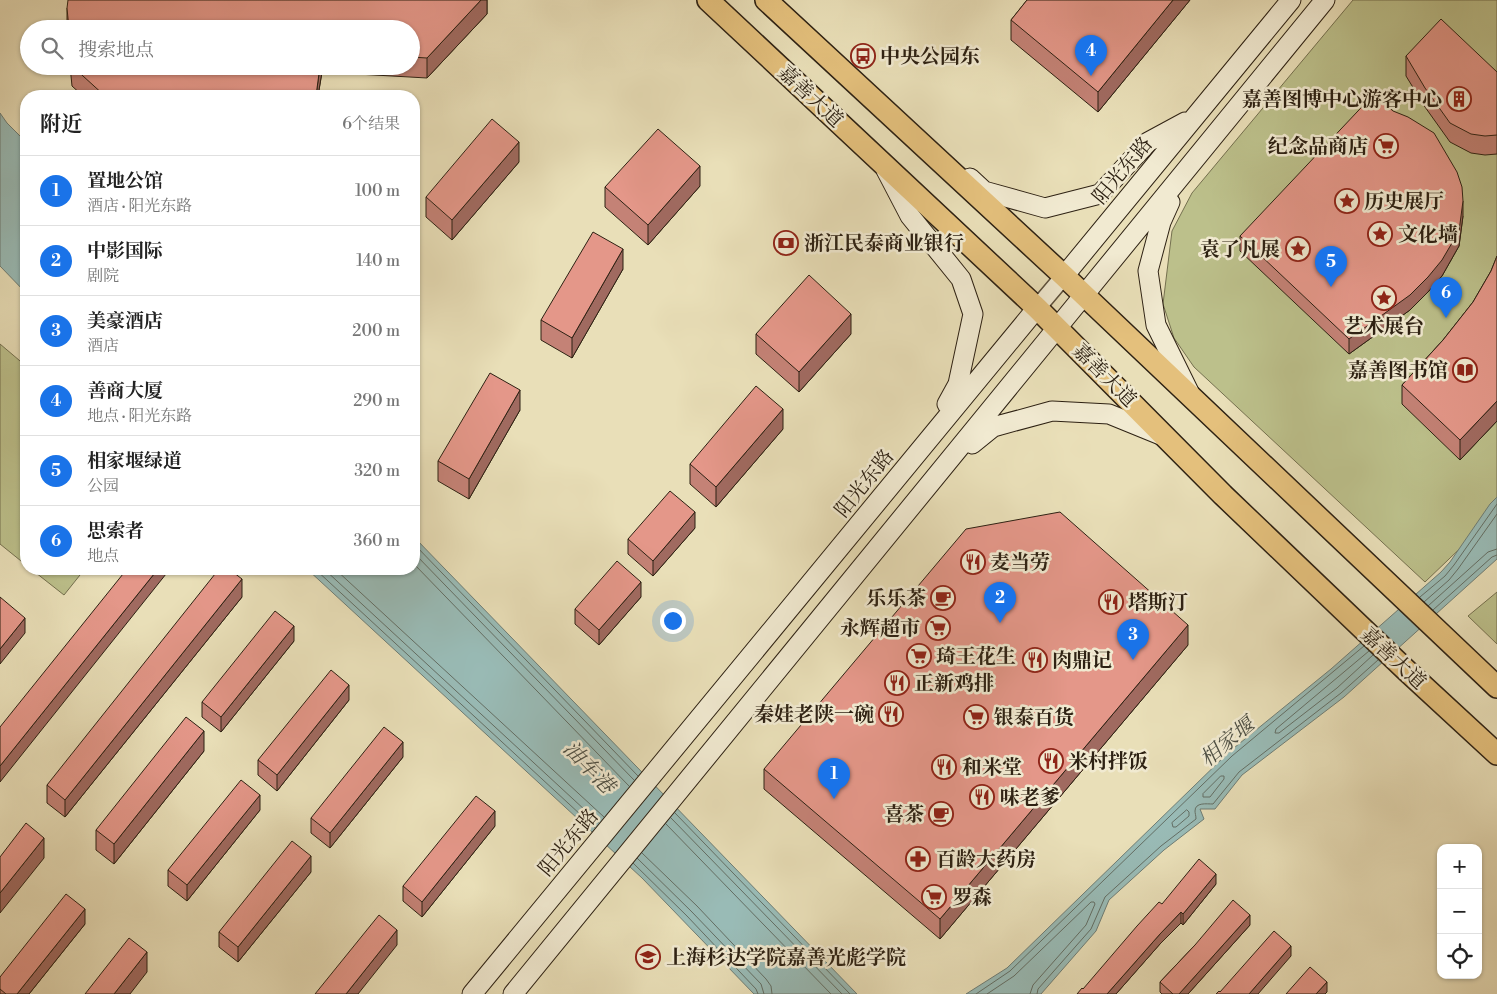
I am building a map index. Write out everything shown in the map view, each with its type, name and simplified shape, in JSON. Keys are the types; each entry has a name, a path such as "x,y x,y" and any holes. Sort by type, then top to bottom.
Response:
{"main road":[{"name":"嘉善大道","path":"708,0 1058,327 1223,494 1407,671 1497,754"},
{"name":"嘉善大道","path":"766,0 1064,276 1497,687"},
{"name":"阳光东路","path":"1064,276 1291,0"},
{"path":"513,994 1325,0"},
{"path":"938,160 954,162 984,191 1045,208 1100,194 1148,142 1195,117"},
{"path":"881,162 910,216 961,279 973,314 958,384 923,447"},
{"path":"1181,178 1161,222 1148,271 1156,325 1192,398"},
{"name":"阳光东路","path":"472,994 1037,308"},
{"path":"944,467 994,427 1052,411 1109,414 1166,437"}],"street":[{"name":"阳光东路","path":"1037,308 1064,276"}],"green space":[{"path":"1353,0 1497,0 1497,513 1425,582 1194,367 1174,338 1163,304 1172,231 1192,193"},
{"path":"0,344 20,361 20,560 0,544"},
{"path":"39,575 80,575 64,595"},
{"path":"1497,592 1497,644 1468,616"}],"water":[{"path":"0,113 20,136 20,287 0,266"},
{"path":"1497,497 1497,559 1344,697 1242,775 1215,809 1200,809 1204,819 1164,850 1109,900 1096,931 1041,994 966,994 1007,968 1229,752 1331,669 1441,572"},
{"name":"油车港","path":"420,543 857,994 754,994 642,878 314,575 420,575"}],"building":[{"path":"68,0 481,0 427,58 420,58 420,20 68,20"},
{"path":"1027,0 1173,0 1098,92 1011,20"},
{"name":"嘉善图博中心游客中心","path":"1441,19 1497,72 1497,135 1471,134 1450,123 1425,88 1406,56"},
{"path":"82,75 319,75 317,90 98,90"},
{"path":"1374,94 1393,111 1408,117 1434,133 1457,172 1462,187 1463,201 1459,231 1442,260 1428,277 1410,295 1349,339 1240,236"},
{"path":"492,119 519,142 452,220 426,197"},
{"path":"658,129 700,166 648,225 605,187"},
{"path":"593,232 623,249 572,338 541,320"},
{"name":"嘉善图书馆","path":"1497,256 1497,401 1460,440 1402,385 1443,340 1473,302 1491,271"},
{"path":"809,275 851,314 799,372 756,334"},
{"path":"490,373 520,390 469,479 438,461"},
{"path":"756,386 783,409 716,487 690,464"},
{"path":"670,491 695,512 653,561 628,539"},
{"name":"银泰百货","path":"1060,512 1188,625 940,919 764,769 966,529"},
{"path":"617,561 641,582 599,630 575,609"},
{"path":"122,575 153,575 0,766 0,727"},
{"path":"214,575 237,575 242,579 65,800 47,785"},
{"path":"0,597 25,618 0,649"},
{"path":"275,611 294,626 221,717 202,702"},
{"path":"331,670 349,685 277,775 258,760"},
{"path":"186,717 204,731 114,844 96,830"},
{"path":"384,727 403,742 330,833 311,818"},
{"path":"241,780 260,795 187,885 168,870"},
{"path":"476,796 495,811 422,902 403,886"},
{"path":"26,823 44,838 0,893 0,857"},
{"path":"292,841 311,856 238,947 219,932"},
{"path":"1199,859 1216,874 1183,914 1181,912 1160,934 1107,994 1077,994 1159,902 1162,904"},
{"path":"66,894 85,909 17,994 6,994 0,989 0,977"},
{"path":"1233,900 1250,915 1179,994 1173,994 1160,982 1195,945"},
{"path":"379,915 397,930 346,994 315,994"},
{"path":"1274,931 1291,946 1249,994 1216,994 1220,992"},
{"path":"129,938 147,952 114,994 85,994"},
{"path":"1310,967 1327,982 1316,994 1286,994"}],"place":[{"name":"中央公园东","path":"863,56"},
{"name":"善商大厦","path":"1091,76"},
{"name":"嘉善图博中心游客中心","path":"1459,99"},
{"name":"纪念品商店","path":"1386,146"},
{"name":"历史展厅","path":"1347,201"},
{"name":"文化墙","path":"1380,234"},
{"name":"浙江民泰商业银行","path":"786,243"},
{"name":"袁了凡展","path":"1298,249"},
{"name":"相家堰绿道","path":"1331,287"},
{"name":"艺术展台","path":"1384,298"},
{"name":"思索者","path":"1446,318"},
{"name":"嘉善图书馆","path":"1465,370"},
{"name":"麦当劳","path":"973,562"},
{"name":"乐乐茶","path":"943,598"},
{"name":"塔斯汀","path":"1111,602"},
{"name":"中影国际","path":"1000,623"},
{"name":"永辉超市","path":"938,628"},
{"name":"琦王花生","path":"919,656"},
{"name":"肉鼎记","path":"1035,660"},
{"name":"美豪酒店","path":"1133,660"},
{"name":"正新鸡排","path":"897,683"},
{"name":"秦娃老陕一碗","path":"891,714"},
{"name":"银泰百货","path":"976,717"},
{"name":"米村拌饭","path":"1051,761"},
{"name":"和米堂","path":"944,767"},
{"name":"味老爹","path":"982,797"},
{"name":"置地公馆","path":"834,799"},
{"name":"喜茶","path":"941,814"},
{"name":"百龄大药房","path":"918,859"},
{"name":"罗森","path":"934,897"},
{"name":"上海杉达学院嘉善光彪学院","path":"648,957"}],"water label":[{"name":"相家堰","path":"1227,742"}]}
